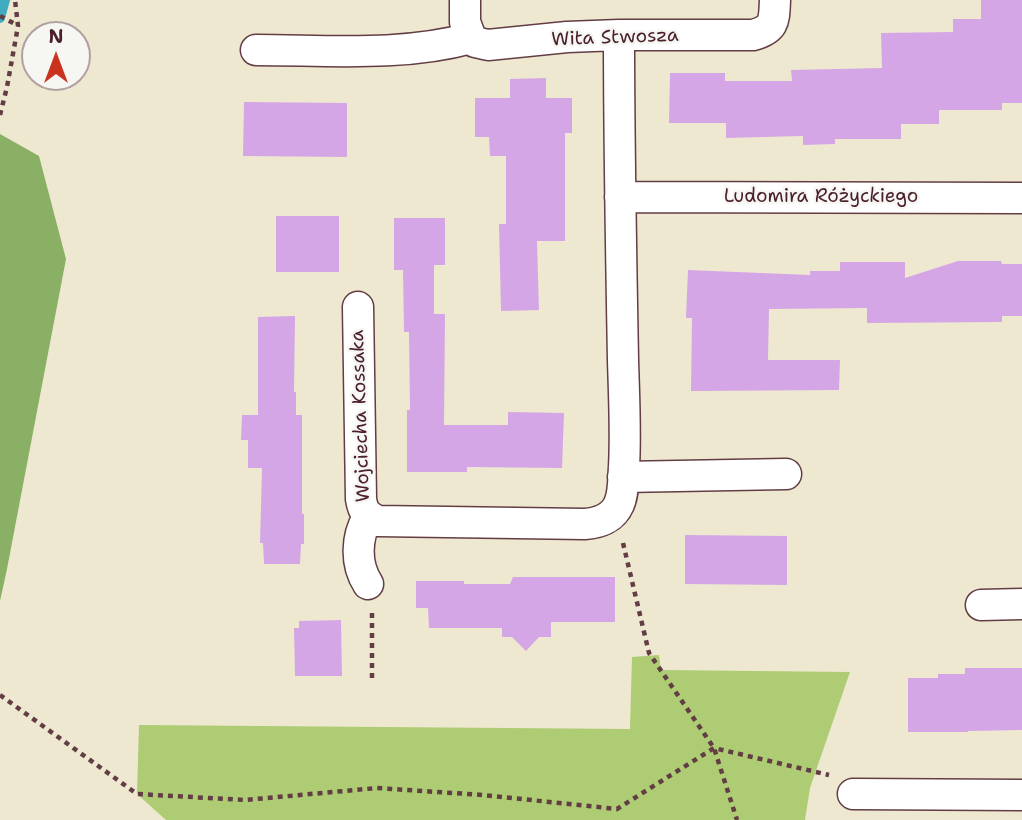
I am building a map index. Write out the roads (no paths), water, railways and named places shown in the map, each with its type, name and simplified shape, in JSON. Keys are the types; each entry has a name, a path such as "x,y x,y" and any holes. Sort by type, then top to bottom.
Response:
{"street":[{"path":"256,50 415,49 446,45 471,38 465,22 465,0"},
{"name":"Wita Stwosza","path":"471,38 481,44 498,46 567,37 753,35 766,32 772,26 775,0"},
{"path":"619,35 625,443 623,477 786,474"},
{"name":"Ludomira Różyckiego","path":"620,197 1022,198"},
{"name":"Wojciecha Kossaka","path":"358,307 361,499 368,517 378,521 596,523 605,520 618,507 623,477"},
{"path":"368,517 359,536 359,565 368,584"},
{"path":"981,605 1022,604"},
{"path":"862,795 1022,795"}],"waterway":[{"path":"0,18 5,0"}]}
